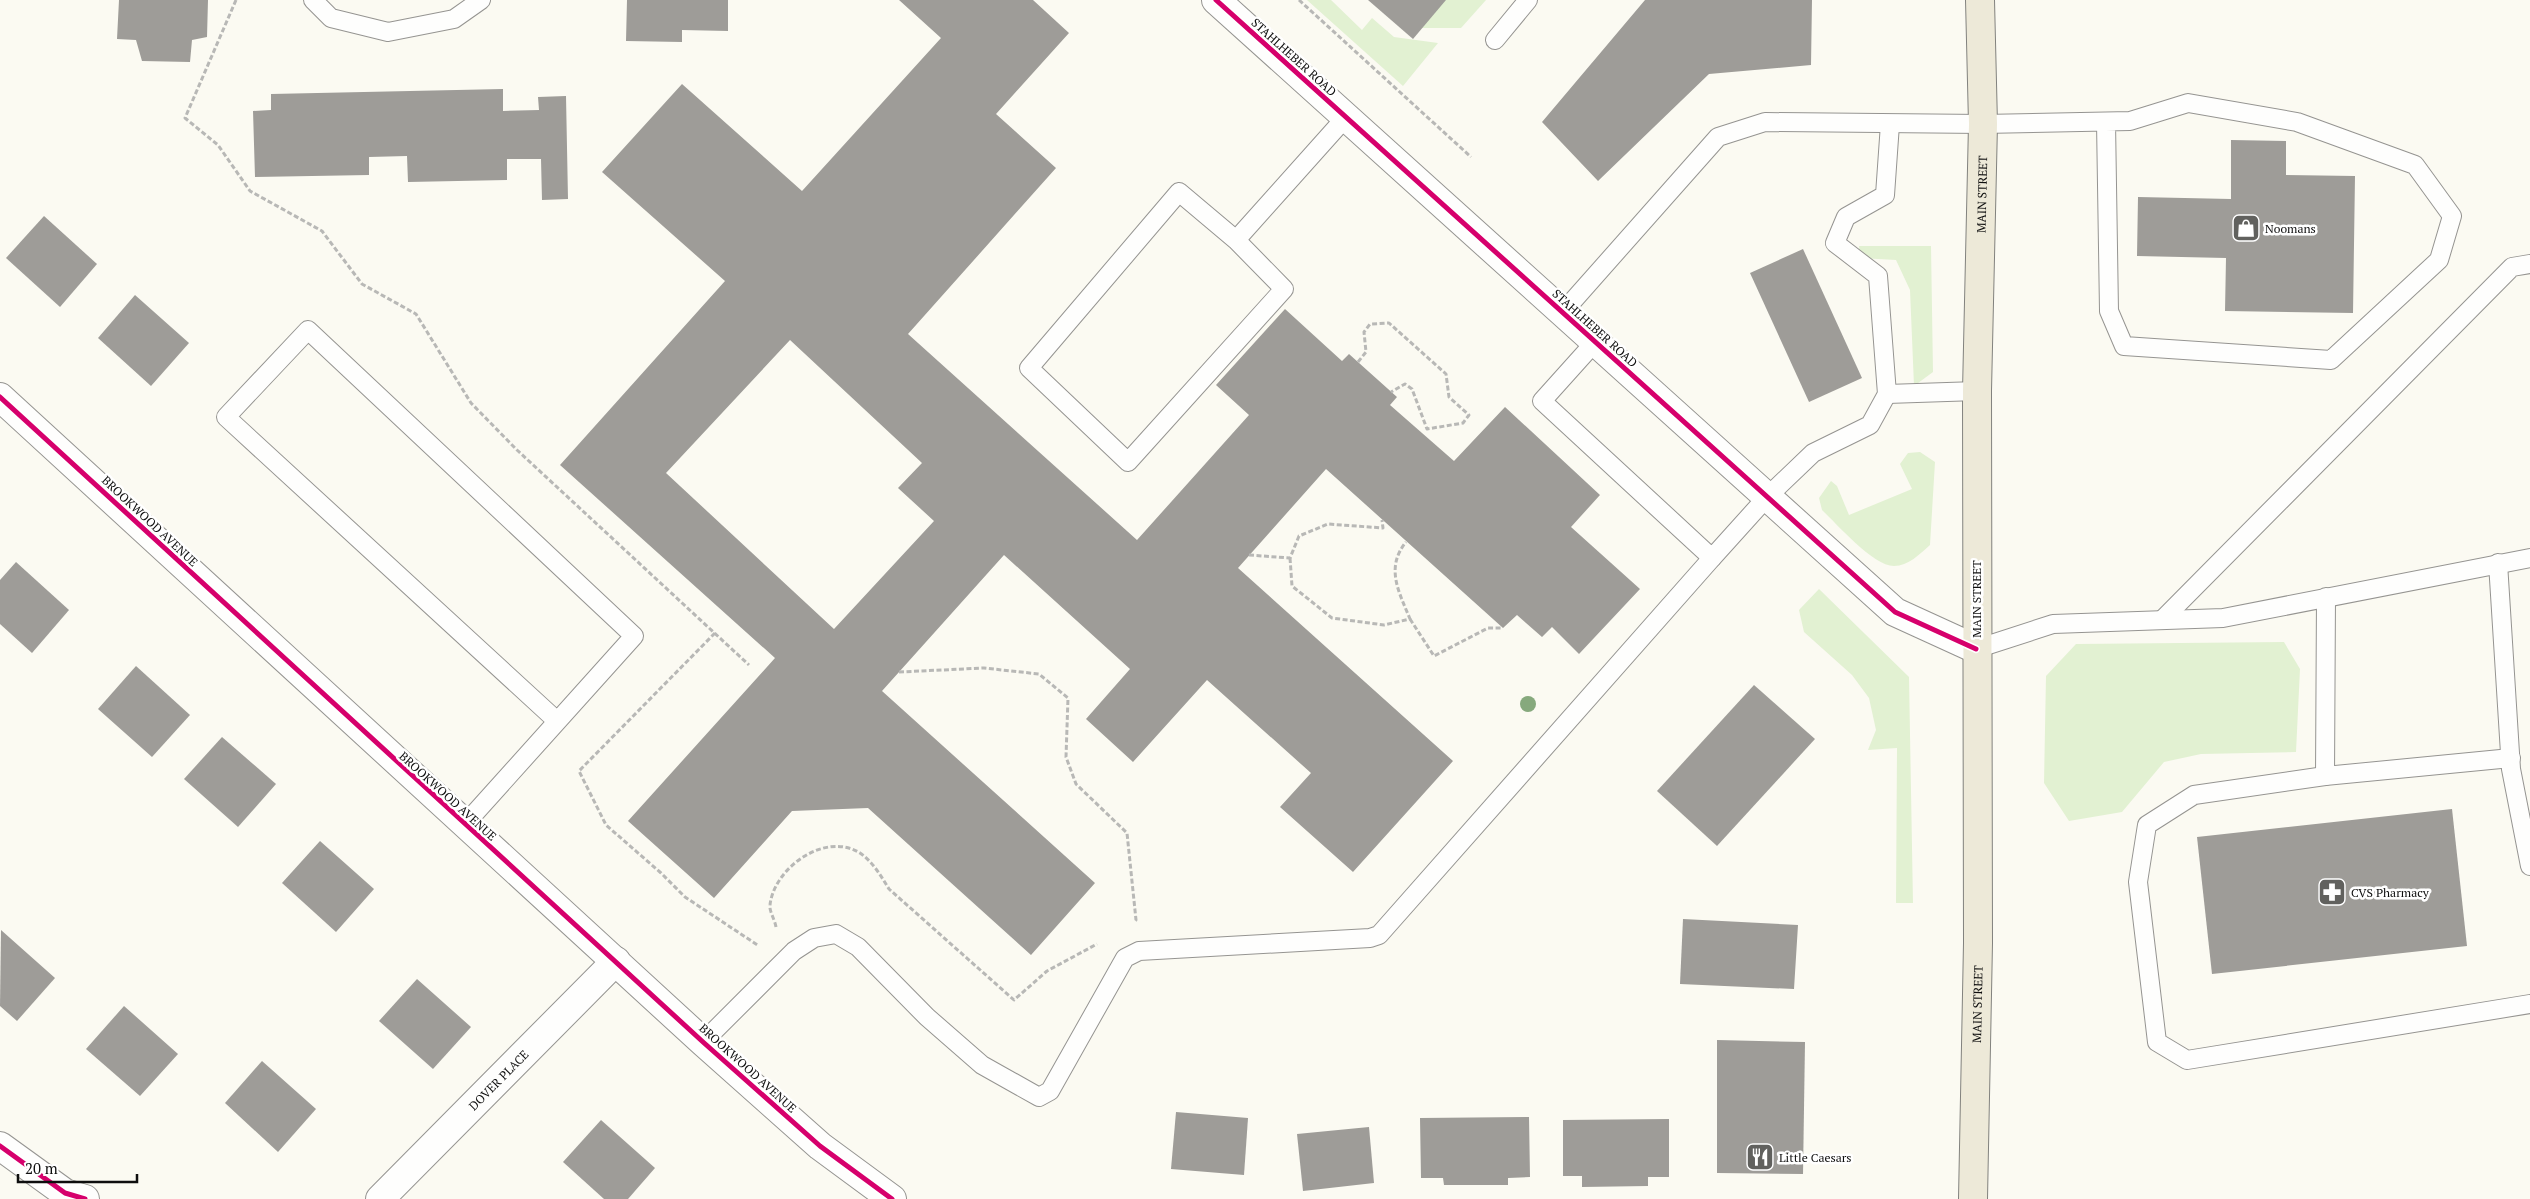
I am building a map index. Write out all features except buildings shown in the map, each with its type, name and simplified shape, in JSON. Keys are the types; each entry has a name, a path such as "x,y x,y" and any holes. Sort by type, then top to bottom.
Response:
{"main road":[{"name":"MAIN STREET","path":"1973,1199 1978,943 1977,391 1983,124 1980,0"}],"street":[{"name":"STAHLHEBER ROAD","path":"1216,0 1896,612 1976,648"},
{"name":"BROOKWOOD AVENUE","path":"0,397 703,1042 820,1146 892,1199"},
{"name":"DOVER PLACE","path":"380,1199 616,961"},
{"path":"0,1146 65,1193 85,1199"}],"lane":[{"path":"313,0 331,18 388,32 454,18 481,0"},
{"path":"1495,40 1528,0"},
{"path":"1563,312 1718,137 1765,122 1983,124 2130,121 2188,102 2296,122 2416,165 2452,216 2439,260 2331,360 2124,346 2109,311 2106,122"},
{"path":"1236,240 1346,118"},
{"path":"703,1042 794,951 814,938 836,934 858,947 927,1017 982,1065 1039,1097 1050,1091 1125,958 1139,951 1370,938 1379,935 1767,497 1813,453 1870,425 1887,394 1878,276 1835,243 1846,217 1885,195 1890,124"},
{"path":"1179,192 1236,240 1284,289 1128,462 1030,368 1179,192"},
{"path":"2162,620 2512,267 2530,264"},
{"path":"465,824 634,636 308,330 226,417 557,721"},
{"path":"1595,342 1542,401 1712,558"},
{"path":"1887,394 1977,391"},
{"path":"1976,648 2053,624 2223,618 2530,558"},
{"path":"2498,563 2511,758 2530,866"},
{"path":"2326,597 2326,776"},
{"path":"2511,758 2326,776 2194,795 2147,825 2138,882 2157,1042 2187,1060 2530,1004"}],"path":[{"path":"236,0 185,118 218,145 250,192 322,231 362,284 416,314 471,403 517,450 749,665"},
{"path":"1300,0 1471,157"},
{"path":"1358,362 1366,352 1364,332 1370,324 1389,323 1446,374 1449,397 1468,415 1463,422 1427,429 1412,389 1405,384 1391,392"},
{"path":"1382,520 1384,528 1328,524 1299,536 1290,558 1292,586 1332,618 1384,625 1410,619"},
{"path":"1406,542 1397,553 1395,582 1410,619 1434,656 1488,628 1503,628"},
{"path":"1249,555 1290,558"},
{"path":"715,634 579,771 606,825 662,872 685,897 764,949"},
{"path":"899,672 937,672 984,668 1039,674 1068,698 1066,757 1076,784 1126,833 1136,920 1128,925"},
{"path":"772,934 777,926 770,906 781,874 803,856 832,846 859,853 876,869 889,889 1014,1000 1047,971 1104,940"}],"green space":[{"path":"1307,0 1331,0 1362,30 1372,18 1394,37 1438,43 1403,86"},
{"path":"1433,0 1486,0 1461,28 1406,28"},
{"path":"1859,246 1931,246 1933,372 1914,386 1910,290 1896,260 1860,258"},
{"path":"1920,452 1935,462 1930,545 1914,559 1904,564 1894,566 1885,564 1866,552 1822,510 1819,498 1831,481 1837,486 1849,515 1912,489 1900,464 1908,453"},
{"path":"1819,589 1909,677 1913,903 1896,903 1897,748 1868,750 1876,730 1869,698 1852,675 1804,632 1799,610"},
{"path":"2284,642 2300,669 2296,752 2201,754 2164,762 2122,812 2069,821 2044,783 2046,676 2076,644"}],"cycle path":[{"path":"1216,0 1895,612 1976,649"},
{"path":"0,397 703,1042 820,1146 892,1199"},
{"path":"0,1146 65,1193 85,1199"}],"place":[{"name":"Noomans","path":"2246,228"},
{"name":"CVS Pharmacy","path":"2332,892"},
{"name":"Little Caesars","path":"1760,1157"}]}
